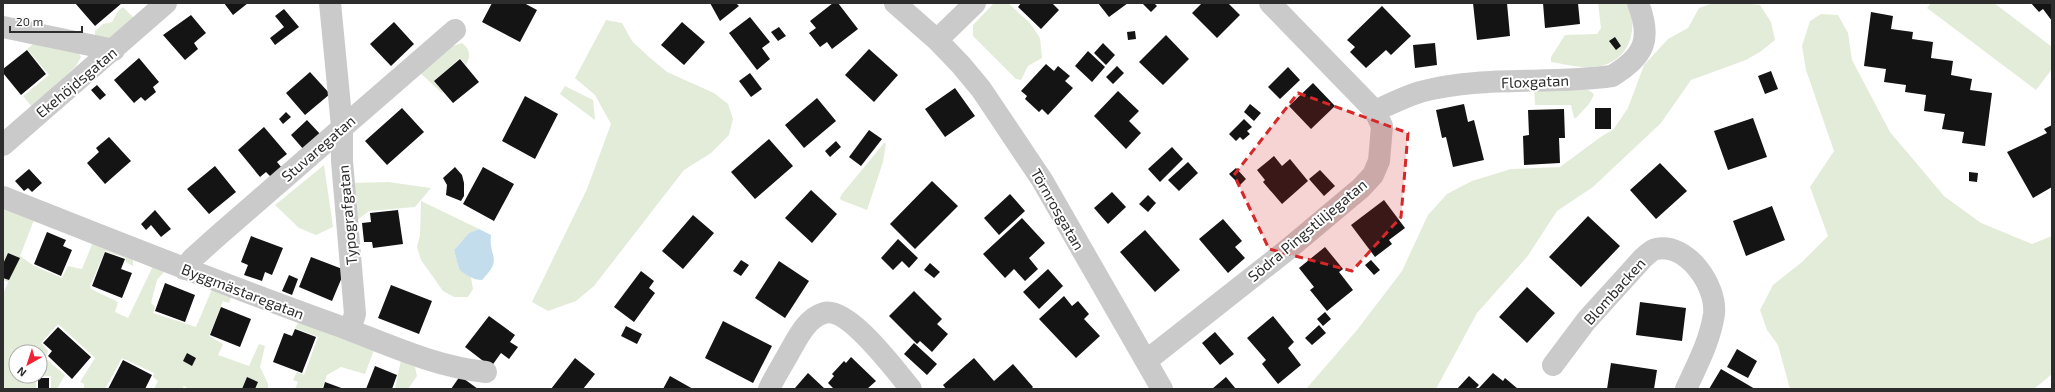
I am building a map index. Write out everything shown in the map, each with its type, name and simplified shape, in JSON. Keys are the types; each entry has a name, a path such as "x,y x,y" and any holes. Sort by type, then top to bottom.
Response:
{"street":[{"name":"Ekehöjdsgatan","path":"3,145 114,50 166,3"},
{"name":"Typografgatan","path":"330,3 342,126 342,161 355,314 350,330"},
{"name":"Törnrosgatan","path":"895,3 937,40 981,89 1024,152 1162,389"},
{"path":"937,40 975,3"},
{"name":"Södra Pingstliljegatan","path":"1146,361 1299,240 1361,188 1373,175 1379,161 1382,126 1375,111 1270,3"},
{"name":"Floxgatan","path":"1375,111 1410,95 1456,86 1612,76 1634,58 1645,40 1646,30 1638,3"},
{"path":"3,27 114,50"},
{"name":"Stuvaregatan","path":"184,269 192,258 342,126 455,30"},
{"name":"Byggmästaregatan","path":"3,197 184,269 350,330 394,348 467,370 486,372"},
{"name":"Blombacken","path":"1553,364 1586,321 1643,258 1654,249 1665,248 1674,250 1687,258 1709,284 1712,294 1714,312 1710,334 1686,389"},
{"path":"769,389 800,333 812,320 828,312 839,314 864,334 911,389"}],"highlighted area":[{"path":"1298,93 1408,133 1401,217 1352,271 1269,249 1234,175"}],"green space":[{"path":"994,3 1008,3 1030,23 1040,38 1042,58 1028,66 1021,80 1016,79 973,36 973,25"},
{"path":"1598,3 1629,3 1632,15 1631,37 1621,54 1614,61 1591,67 1551,62 1551,57 1565,35 1597,34 1601,28"},
{"path":"1713,3 1743,3 1760,5 1771,22 1775,40 1760,52 1746,60 1691,80 1661,123 1593,187 1557,211 1527,257 1477,313 1436,389 1306,389 1357,330 1402,271 1428,215 1447,194 1472,181 1511,169 1560,167 1602,136 1613,130 1628,108 1644,65 1668,39 1688,28 1699,8"},
{"path":"1931,3 1994,3 2052,47 2052,69 2036,90 1927,8"},
{"path":"123,7 134,18 108,39 95,37 95,31 103,24 112,22 118,11"},
{"path":"1821,14 1838,15 1848,33 1852,60 1890,132 1944,196 1981,223 2032,244 2052,236 2052,374 2034,389 1790,389 1778,345 1767,330 1760,310 1773,285 1802,262 1828,236 1810,187 1834,151 1806,70 1802,46 1810,21"},
{"path":"606,20 622,23 632,41 667,72 714,93 728,104 733,119 729,135 711,153 684,170 594,286 576,301 548,311 532,302 587,189 611,124 595,95 575,78"},
{"path":"32,40 78,52 81,57 76,66 32,107 23,96 49,75 27,49 32,45"},
{"path":"462,43 465,45 469,53 468,62 466,65 460,58 434,81 443,92 442,93 418,71 442,50"},
{"path":"565,86 593,100 595,120 560,94"},
{"path":"1534,90 1588,90 1594,95 1589,104 1576,118 1574,118 1571,105 1535,105"},
{"path":"884,143 886,143 883,162 867,210 841,200 840,198 842,194"},
{"path":"324,165 333,227 316,235 299,228 275,205"},
{"path":"388,182 431,188 415,207 369,211 357,220 352,183"},
{"path":"421,201 479,229 469,233 454,250 459,269 471,278 473,289 468,297 454,297 443,291 421,260 417,247 420,235"},
{"path":"3,205 34,220 20,256 34,266 62,278 68,266 82,269 93,242 133,259 133,266 126,262 126,258 105,251 90,286 91,289 118,302 115,312 128,318 154,264 165,271 157,280 151,303 155,307 153,313 196,327 213,287 232,294 229,303 223,301 209,336 223,344 218,355 249,366 259,344 265,346 260,367 268,384 268,389 189,389 184,386 182,389 154,389 158,381 153,377 154,373 122,358 105,389 84,389 84,384 80,382 95,358 58,324 41,343 42,344 8,344 8,384 36,384 36,389 3,389 3,294 8,282 3,280"},
{"path":"299,321 374,350 365,374 341,367 327,375 322,389 295,389 298,382 293,380 297,372 304,375 318,337 295,328"},
{"path":"401,360 415,367 417,376 408,389 395,389"},
{"path":"48,361 65,375 57,389 51,389 51,376 48,376"}],"water":[{"path":"479,229 491,235 491,248 494,258 494,262 489,273 482,280 469,277 459,269 454,250 469,233"}],"building":[{"path":"75,3 122,3 95,26"},
{"path":"224,3 248,3 233,15"},
{"path":"492,3 524,3 537,10 520,42 482,22"},
{"path":"710,3 736,3 739,6 720,21"},
{"path":"833,3 838,3 858,29 832,49 827,42 820,47 809,33 816,28 810,21"},
{"path":"1021,3 1052,3 1059,10 1041,29 1018,7"},
{"path":"1098,3 1128,3 1109,17"},
{"path":"1142,3 1154,3 1157,6 1151,12"},
{"path":"1202,3 1228,3 1240,15 1217,38 1192,13"},
{"path":"1473,3 1507,3 1510,36 1477,40"},
{"path":"1543,3 1578,3 1580,24 1545,28"},
{"path":"2031,3 2052,3 2052,21 2043,9 2039,12"},
{"path":"1382,6 1411,36 1391,55 1386,50 1366,68 1350,52 1355,47 1347,40"},
{"path":"284,9 299,27 275,45 270,38 284,27 275,16"},
{"path":"1871,12 1893,16 1891,29 1913,32 1912,39 1933,42 1931,58 1953,61 1951,75 1972,79 1970,90 1992,93 1985,146 1962,143 1964,132 1942,129 1945,114 1924,111 1926,95 1905,92 1906,85 1884,82 1886,69 1864,66"},
{"path":"191,15 206,33 194,43 198,49 185,60 163,35"},
{"path":"750,17 770,42 762,48 770,59 757,70 729,33"},
{"path":"394,22 414,44 391,66 370,44"},
{"path":"682,22 705,42 684,65 661,45"},
{"path":"779,27 786,36 778,41 771,32"},
{"path":"1135,31 1136,39 1128,40 1127,32"},
{"path":"1166,35 1189,59 1163,85 1139,62"},
{"path":"1615,37 1621,46 1616,50 1609,41"},
{"path":"1103,43 1115,55 1106,65 1094,53"},
{"path":"1435,43 1437,65 1415,68 1413,45"},
{"path":"869,49 898,75 874,102 845,75"},
{"path":"27,50 46,74 21,95 3,73 3,69"},
{"path":"1088,51 1105,67 1092,82 1075,66"},
{"path":"139,58 159,82 153,87 156,92 145,101 141,97 134,103 114,80"},
{"path":"460,59 479,82 453,103 434,81"},
{"path":"1046,64 1054,71 1058,66 1070,76 1065,81 1073,88 1048,115 1042,109 1039,112 1025,99 1027,96 1021,91"},
{"path":"1117,66 1124,73 1113,84 1106,77"},
{"path":"1288,67 1300,80 1280,99 1268,87"},
{"path":"1771,71 1778,89 1765,94 1758,76"},
{"path":"310,72 330,94 305,115 286,93"},
{"path":"750,73 762,89 751,97 739,81"},
{"path":"1313,83 1335,106 1311,129 1289,106"},
{"path":"97,85 106,95 100,100 91,90"},
{"path":"955,88 975,116 945,137 925,109"},
{"path":"1118,91 1139,111 1129,121 1141,133 1126,149 1094,116"},
{"path":"525,96 558,114 535,159 502,141"},
{"path":"817,98 836,121 804,148 785,125"},
{"path":"1250,104 1261,113 1254,121 1244,112"},
{"path":"1464,104 1468,122 1474,120 1484,160 1453,167 1446,137 1442,138 1436,110"},
{"path":"402,108 424,132 387,165 365,141"},
{"path":"1595,108 1611,108 1611,129 1595,129"},
{"path":"1564,109 1565,138 1559,138 1560,163 1524,165 1523,136 1529,135 1528,110"},
{"path":"286,112 291,117 283,124 279,119"},
{"path":"1753,118 1767,157 1728,170 1714,131"},
{"path":"1244,119 1252,127 1247,131 1250,134 1243,140 1240,137 1236,141 1229,134"},
{"path":"307,120 321,135 304,150 291,135"},
{"path":"2052,125 2052,187 2033,198 2007,152 2047,133 2044,129"},
{"path":"264,127 287,154 277,162 282,168 271,177 266,172 260,177 238,150"},
{"path":"869,130 882,139 861,166 849,157"},
{"path":"109,137 131,161 105,184 87,163 99,152 96,148"},
{"path":"769,139 793,166 755,199 731,172"},
{"path":"836,141 841,147 830,157 825,151"},
{"path":"1172,147 1183,159 1160,182 1148,169"},
{"path":"1274,156 1282,166 1290,159 1308,181 1282,204 1263,182 1265,180 1257,170"},
{"path":"1188,162 1198,173 1179,191 1168,180"},
{"path":"1660,163 1687,191 1656,219 1630,190"},
{"path":"215,166 236,192 209,214 187,189"},
{"path":"455,167 462,175 464,183 464,196 461,201 446,195 447,185 443,178"},
{"path":"483,167 514,184 494,221 463,204"},
{"path":"1236,168 1246,179 1240,185 1229,174"},
{"path":"29,169 42,183 32,192 28,188 24,191 15,181"},
{"path":"1320,170 1335,186 1324,196 1309,179"},
{"path":"1969,172 1978,173 1977,182 1969,181"},
{"path":"932,181 958,206 915,249 890,224"},
{"path":"811,190 837,214 812,243 785,218"},
{"path":"1112,192 1126,207 1108,224 1094,208"},
{"path":"1010,194 1025,211 999,235 984,218"},
{"path":"1148,195 1156,203 1148,212 1139,204"},
{"path":"1384,200 1405,228 1389,240 1392,244 1375,257 1351,225"},
{"path":"1772,206 1785,240 1746,256 1733,221"},
{"path":"155,210 171,229 161,237 151,225 146,230 141,224"},
{"path":"398,210 403,244 373,248 372,242 364,242 362,223 371,222 370,213"},
{"path":"693,215 714,233 683,269 662,251"},
{"path":"1588,216 1620,246 1581,287 1549,257"},
{"path":"1022,218 1045,243 1029,258 1038,269 1025,281 1014,269 1005,278 983,254"},
{"path":"1223,219 1242,241 1235,247 1245,258 1228,273 1199,239"},
{"path":"1145,230 1180,270 1155,292 1120,252"},
{"path":"47,232 66,240 63,246 72,250 61,276 34,264"},
{"path":"251,236 283,248 272,275 265,272 262,281 244,275 248,265 241,262"},
{"path":"898,239 918,258 909,268 902,261 893,270 881,258"},
{"path":"1325,247 1343,269 1339,272 1353,290 1327,311 1310,290 1314,287 1299,268"},
{"path":"105,252 125,259 121,269 132,273 122,298 92,286"},
{"path":"8,253 20,258 9,280 3,278 3,264"},
{"path":"311,257 345,270 332,301 299,287"},
{"path":"741,260 749,265 741,276 733,271"},
{"path":"1371,260 1380,270 1374,275 1365,265"},
{"path":"779,261 809,281 785,318 755,298"},
{"path":"930,263 940,272 934,278 924,270"},
{"path":"1048,269 1063,286 1039,309 1023,292"},
{"path":"641,271 654,281 649,288 655,293 634,322 614,307"},
{"path":"289,275 298,279 292,295 282,291"},
{"path":"165,283 195,295 185,322 155,311"},
{"path":"391,285 432,301 419,334 378,318"},
{"path":"1527,287 1555,313 1527,343 1499,317"},
{"path":"914,291 942,319 937,324 948,334 932,352 920,341 917,344 889,316"},
{"path":"1064,296 1072,306 1078,301 1089,314 1084,319 1100,336 1076,358 1039,319"},
{"path":"1640,302 1686,308 1682,341 1636,335"},
{"path":"221,307 251,319 240,347 210,335"},
{"path":"1325,312 1331,319 1323,326 1317,319"},
{"path":"489,316 515,335 510,342 518,347 509,359 501,353 491,367 465,347"},
{"path":"1273,316 1294,342 1288,348 1301,365 1278,384 1262,364 1266,360 1247,338"},
{"path":"723,321 772,346 753,383 705,358"},
{"path":"1319,325 1326,333 1312,345 1305,338"},
{"path":"626,326 642,334 637,344 621,336"},
{"path":"58,327 91,357 72,379 48,356 52,351 48,347 48,344 43,343"},
{"path":"295,329 316,337 302,373 273,362 284,333 292,336"},
{"path":"1215,332 1234,354 1220,365 1202,343"},
{"path":"914,343 937,364 927,375 904,354"},
{"path":"1737,349 1757,361 1748,378 1727,367"},
{"path":"187,353 196,358 192,366 183,361"},
{"path":"851,357 876,381 867,389 834,389 828,383 834,376 832,374 844,361 846,363"},
{"path":"575,358 595,374 583,389 551,389"},
{"path":"974,358 994,381 1013,364 1033,387 1031,389 946,389 943,385"},
{"path":"123,360 152,375 145,389 108,389"},
{"path":"1611,363 1657,370 1654,389 1607,389"},
{"path":"375,366 397,375 392,389 366,389"},
{"path":"1721,369 1755,389 1709,389"},
{"path":"808,373 825,389 795,388"},
{"path":"1493,373 1503,381 1505,378 1518,389 1478,389"},
{"path":"460,376 478,389 451,389"},
{"path":"670,376 693,389 663,389"},
{"path":"1469,376 1479,385 1475,389 1457,389"},
{"path":"247,377 258,382 255,389 242,389"},
{"path":"1226,377 1236,389 1212,389"},
{"path":"49,378 49,389 38,389 38,384 48,384"},
{"path":"325,382 344,389 323,389"}]}
